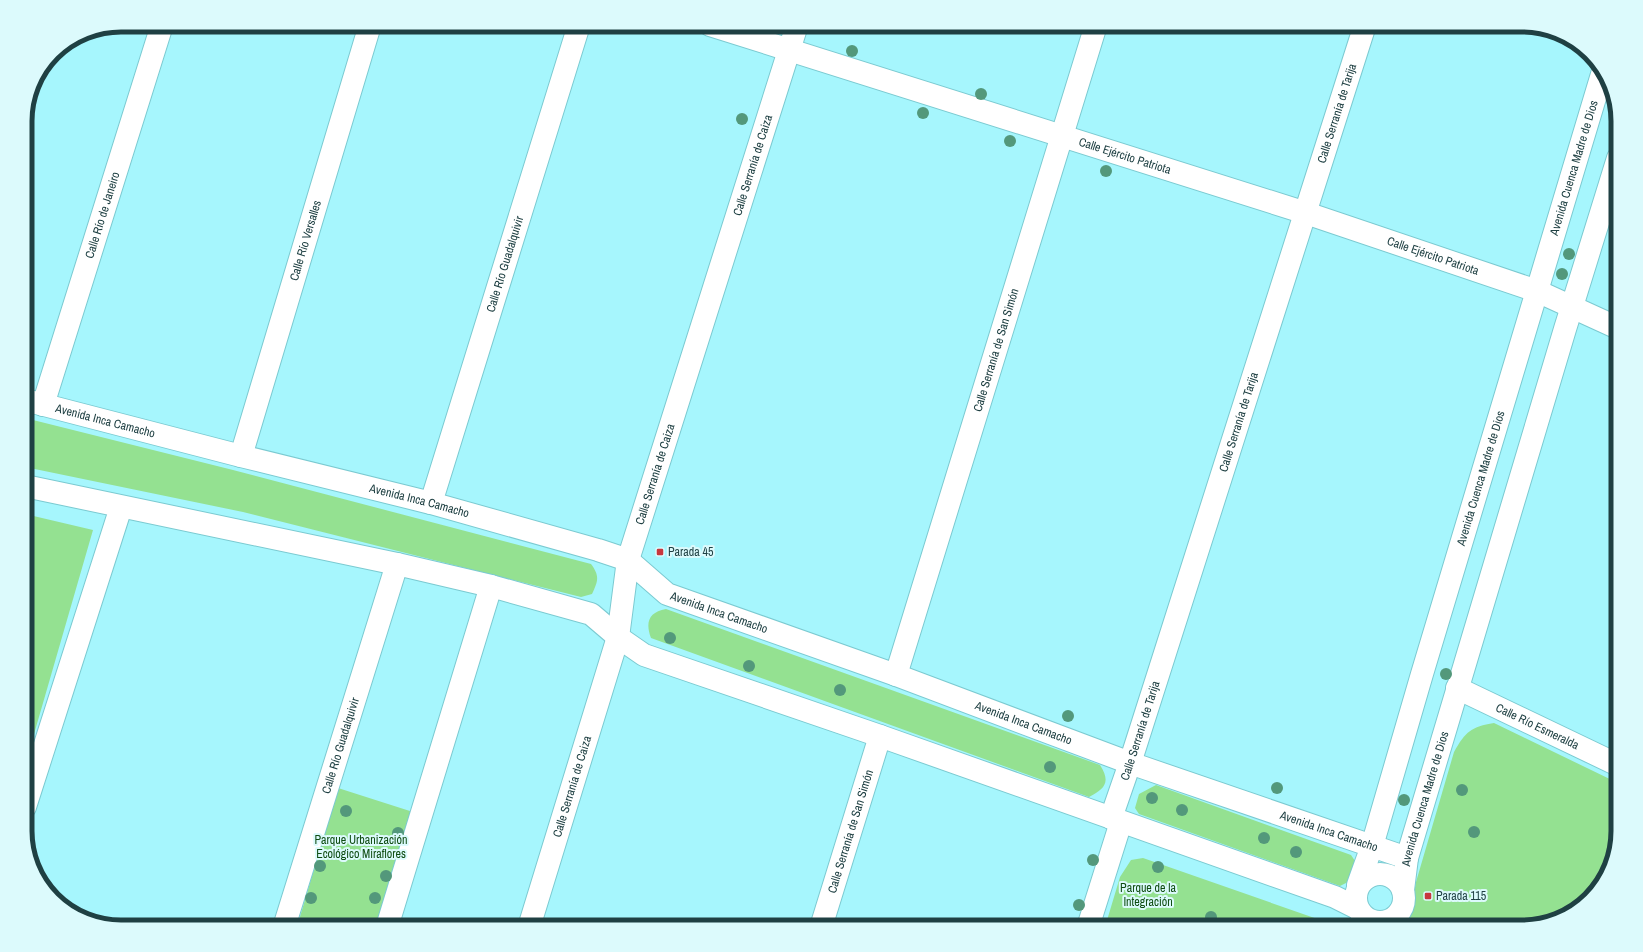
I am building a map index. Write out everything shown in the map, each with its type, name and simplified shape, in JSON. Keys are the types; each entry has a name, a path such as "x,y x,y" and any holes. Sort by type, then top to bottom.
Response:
{"street":[{"name":"Calle Río de Janeiro","path":"34,402 160,32"},
{"name":"Calle Río Versalles","path":"241,456 368,32"},
{"name":"Calle Río Guadalquivir","path":"431,503 578,32"},
{"name":"Calle Ejército Patriota","path":"732,32 1306,213 1537,291 1572,306"},
{"name":"Calle Serranía de Caiza","path":"531,920 618,637 628,560 795,32"},
{"name":"Calle Serranía de San Simón","path":"896,675 1094,32"},
{"name":"Calle Serranía de Tarija","path":"1090,920 1130,763 1363,32"},
{"name":"Avenida Cuenca Madre de Dios","path":"1358,885 1372,846 1422,674 1601,79"},
{"name":"Avenida Cuenca Madre de Dios","path":"1403,890 1407,858 1611,181"},
{"path":"1572,306 1611,325"},
{"name":"Avenida Inca Camacho","path":"34,402 241,456 431,503 598,550 628,560 667,594 896,675 1130,763 1407,858"},
{"path":"32,488 397,564 491,586 591,614 618,637 644,655 880,736 1335,897 1357,908 1369,920"},
{"path":"33,754 121,507"},
{"name":"Calle Río Guadalquivir","path":"286,920 397,564"},
{"path":"389,920 491,586"},
{"name":"Calle Río Esmeralda","path":"1457,688 1611,762"},
{"name":"Calle Serranía de San Simón","path":"823,920 880,736"},
{"path":"1357,908 1355,900 1358,885 1363,879 1378,873 1386,874 1394,877 1399,883 1403,890 1404,897 1400,911 1389,920"}],"green space":[{"path":"32,420 233,470 591,564 597,575 597,582 592,594 581,597 243,512 32,468"},
{"path":"32,516 93,530 32,741"},
{"path":"666,609 1100,765 1105,776 1105,784 1099,791 1089,797 651,638 648,627 652,615 660,610"},
{"path":"1494,723 1611,780 1611,831 1608,854 1604,865 1593,885 1576,902 1567,908 1545,917 1522,920 1409,920 1416,882 1454,752 1462,739 1470,731 1480,726"},
{"path":"1156,785 1351,855 1355,861 1348,882 1340,886 1139,814 1135,808 1139,794"},
{"name":"Parque Urbanización Ecológico Miraflores","path":"338,788 413,812 380,920 299,920"},
{"name":"Parque de la Integración","path":"1143,858 1321,920 1107,920 1120,877 1131,860"}],"place":[{"name":"Parada 45","path":"660,552"},
{"name":"Parada 115","path":"1428,896"}]}
